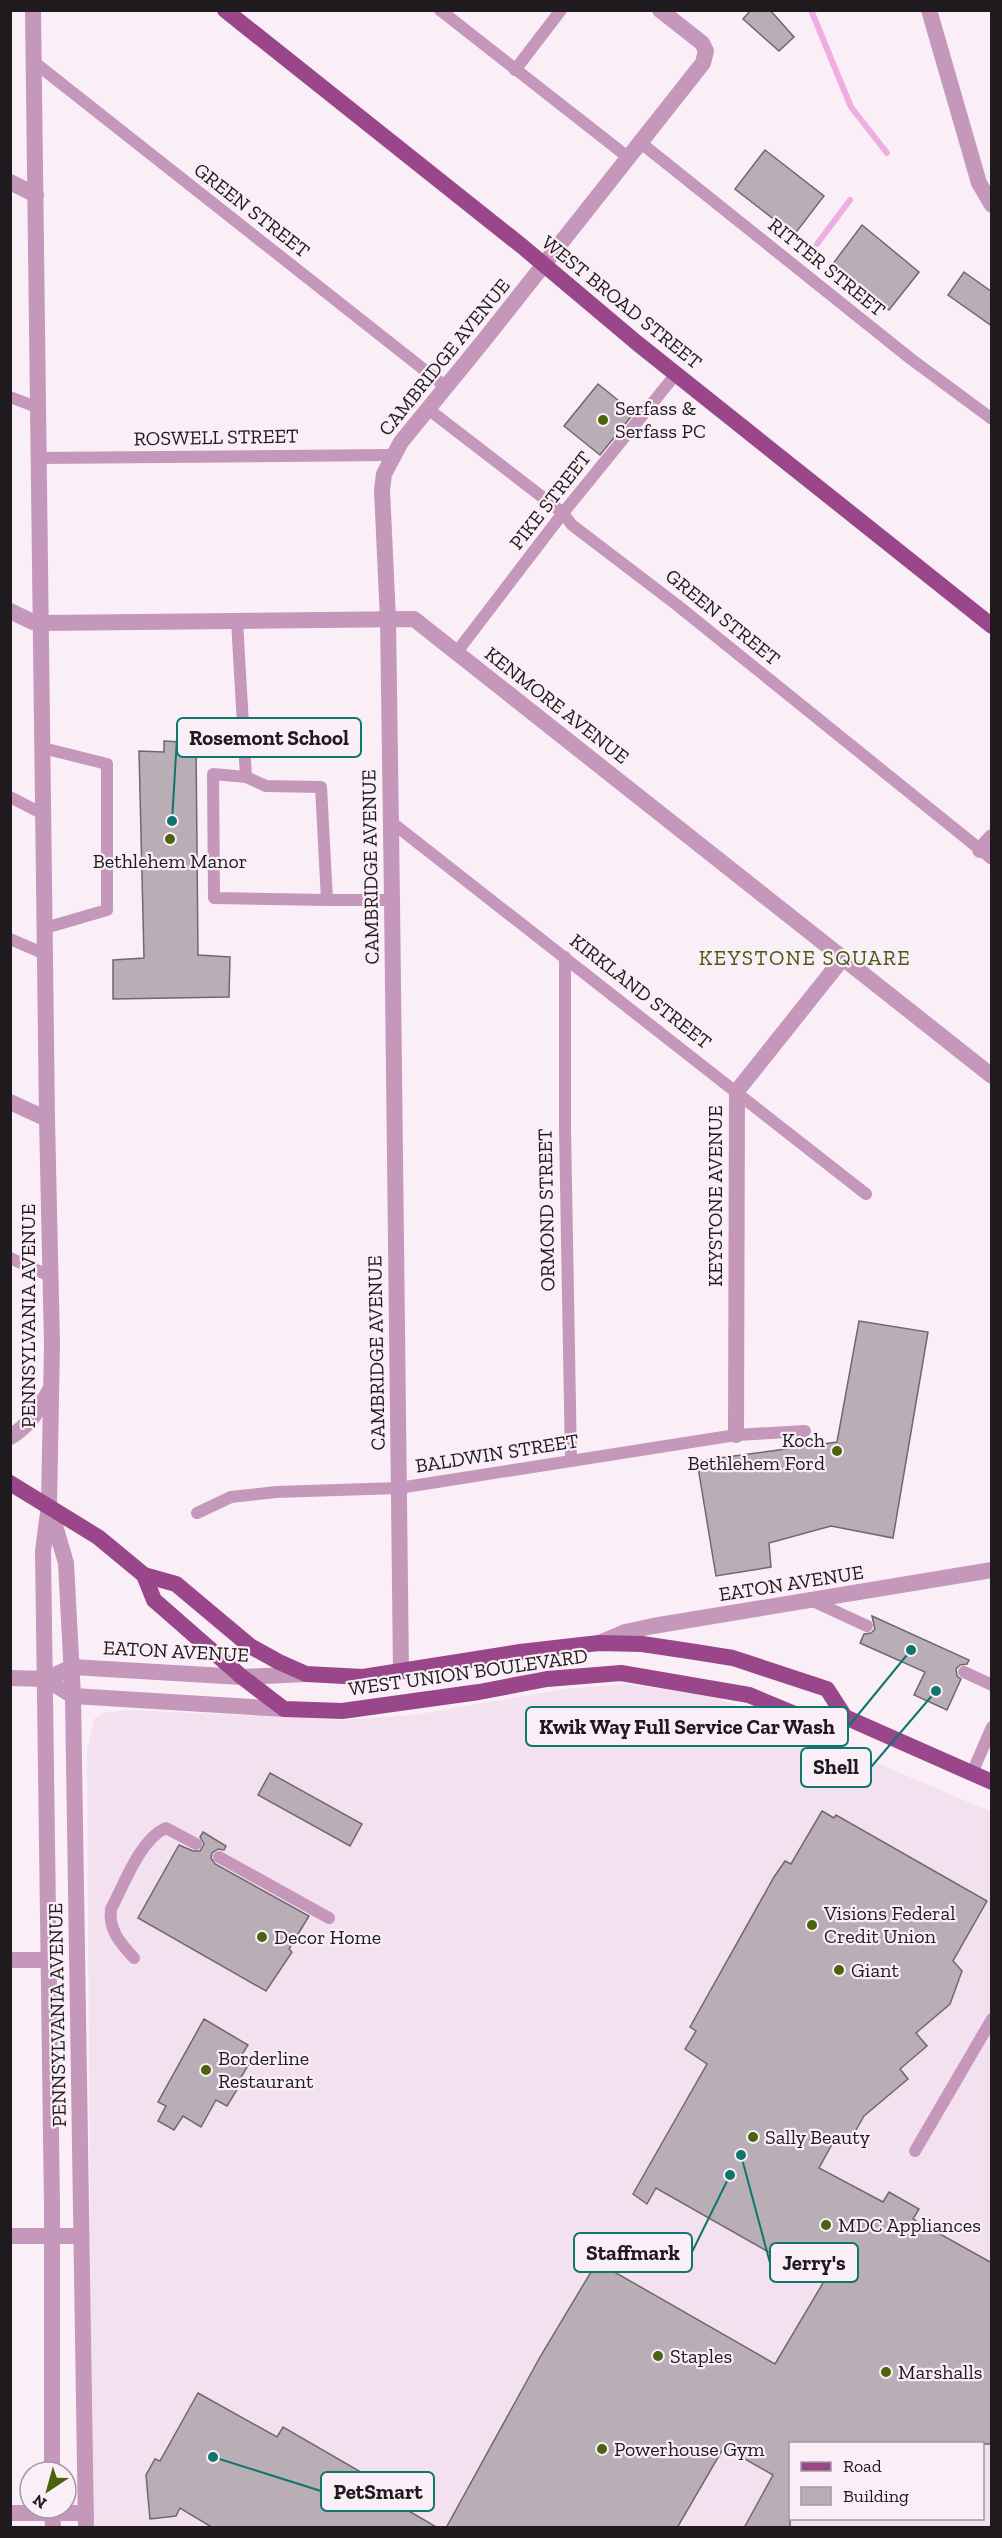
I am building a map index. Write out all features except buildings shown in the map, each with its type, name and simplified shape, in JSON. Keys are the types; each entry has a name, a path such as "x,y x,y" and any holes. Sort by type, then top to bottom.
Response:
{"main road":[{"name":"WEST BROAD STREET","path":"225,10 992,626"},
{"name":"WEST UNION BOULEVARD","path":"10,1483 49,1505 114,1549 144,1575 176,1584 250,1646 306,1674 325,1677 363,1677 520,1652 599,1643 642,1644 733,1658 827,1689 845,1717 821,1725 749,1695 621,1673 547,1679 478,1692 342,1711 284,1709 242,1677 154,1600 144,1575"},
{"path":"845,1717 992,1782"}],"street":[{"name":"PENNSYLVANIA AVENUE","path":"33,10 51,1389 49,1505 43,1551 52,2235 52,2460"},
{"name":"CAMBRIDGE AVENUE","path":"401,1672 388,620 382,490 384,474 392,455 703,63 705,51 702,43 660,10"},
{"path":"929,10 979,183 992,205"},
{"path":"10,182 36,195"},
{"name":"KENMORE AVENUE","path":"10,610 33,622 42,623 414,619 992,1076"},
{"name":"KEYSTONE AVENUE","path":"736,1435 737,1091 843,958"},
{"path":"10,1102 47,1119"},
{"path":"10,1437 21,1431 37,1413 51,1389"},
{"name":"PENNSYLVANIA AVENUE","path":"49,1505 66,1563 72,1667 86,2520"},
{"name":"EATON AVENUE","path":"599,1643 627,1631 653,1626 992,1570"},
{"name":"EATON AVENUE","path":"10,1678 46,1679 72,1667 242,1677 306,1674"},
{"path":"46,1679 73,1696 284,1709"},
{"path":"10,1960 49,1960"},
{"path":"10,2236 80,2236"}],"lane":[{"path":"440,10 628,158"},
{"path":"514,70 561,10"},
{"name":"GREEN STREET","path":"34,62 446,387"},
{"name":"RITTER STREET","path":"640,143 911,358 992,419"},
{"name":"PIKE STREET","path":"456,653 563,513 676,374"},
{"path":"10,397 39,408"},
{"name":"GREEN STREET","path":"428,409 563,513 572,525 678,605 988,849"},
{"name":"ROSWELL STREET","path":"39,458 392,455"},
{"path":"237,621 246,777"},
{"path":"43,748 107,764 107,910 45,928"},
{"path":"327,900 321,788 266,786 246,777 213,774 214,898 327,900 392,900"},
{"path":"10,797 43,814"},
{"name":"KIRKLAND STREET","path":"390,821 866,1194"},
{"path":"10,939 45,954"},
{"name":"ORMOND STREET","path":"565,957 565,1129 571,1461"},
{"path":"10,1258 50,1276"},
{"name":"BALDWIN STREET","path":"197,1513 231,1497 276,1492 399,1488 736,1435 805,1431"},
{"path":"813,1601 867,1626"},
{"path":"964,1672 992,1685"},
{"path":"972,1773 992,1727"},
{"path":"134,1958 118,1939 110,1917 111,1909 142,1851 153,1836 166,1828 196,1844"},
{"path":"219,1857 329,1918"},
{"path":"915,2151 992,2019"}],"shaded area":[{"path":"625,1684 714,1697 781,1722 991,1812 991,2527 92,2528 87,1751 94,1719 103,1713 130,1710 342,1720 414,1715 565,1689"}],"waterway":[{"path":"811,10 851,107 887,153"},
{"path":"817,244 850,200"}],"place":[{"name":"Serfass & Serfass PC","path":"603,420"},
{"name":"Rosemont School","path":"172,821"},
{"name":"Bethlehem Manor","path":"170,839"},
{"name":"Koch Bethlehem Ford","path":"837,1451"},
{"name":"Kwik Way Full Service Car Wash","path":"911,1650"},
{"name":"Shell","path":"936,1691"},
{"name":"Visions Federal Credit Union","path":"812,1925"},
{"name":"Decor Home","path":"262,1937"},
{"name":"Giant","path":"839,1970"},
{"name":"Borderline Restaurant","path":"206,2070"},
{"name":"Sally Beauty","path":"753,2137"},
{"name":"Jerry's","path":"741,2155"},
{"name":"Staffmark","path":"730,2175"},
{"name":"MDC Appliances","path":"826,2225"},
{"name":"Staples","path":"658,2356"},
{"name":"Marshalls","path":"886,2372"},
{"name":"Powerhouse Gym","path":"602,2449"},
{"name":"PetSmart","path":"213,2457"}],"district":[{"name":"KEYSTONE SQUARE","path":"805,957"}]}
